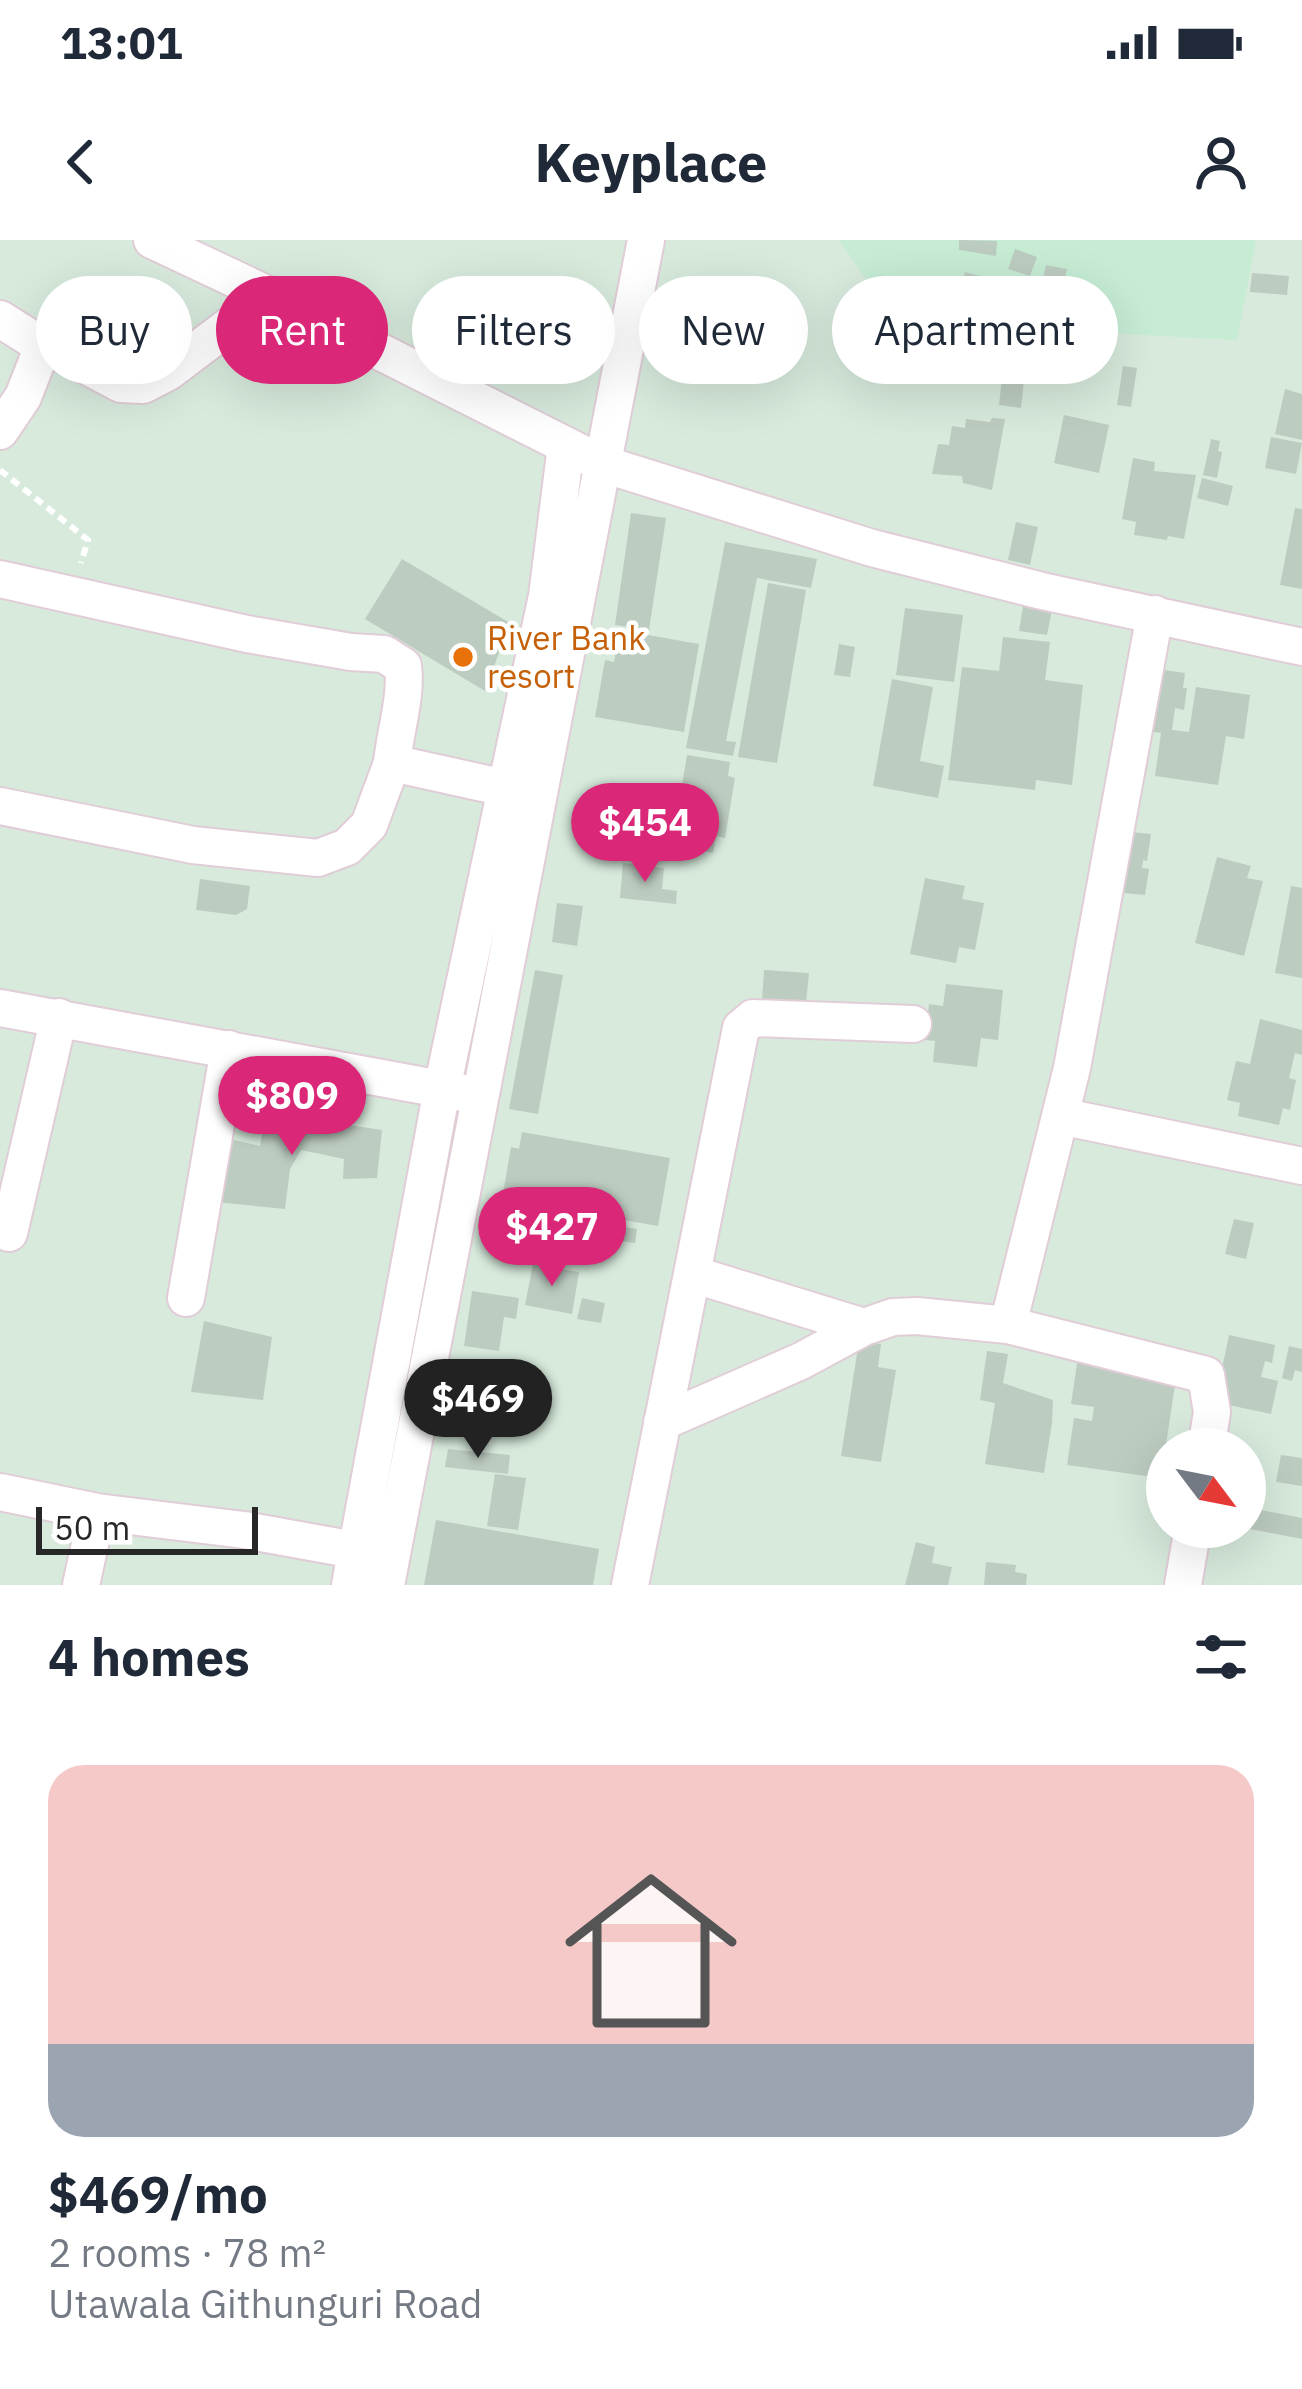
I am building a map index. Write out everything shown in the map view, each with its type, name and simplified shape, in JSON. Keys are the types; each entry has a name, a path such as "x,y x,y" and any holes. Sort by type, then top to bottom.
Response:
{"street":[{"path":"152,240 227,276"},
{"path":"371,1569 481,1096 646,240"},
{"path":"0,319 36,342"},
{"path":"192,354 216,336"},
{"path":"388,356 603,464 872,548 1042,591 1302,647"},
{"path":"0,431 23,397 36,364"},
{"path":"371,1569 442,1089 547,596 566,446"},
{"path":"0,579 247,634 384,653 403,666 405,684 392,763 369,825 347,847 318,858 193,845 0,806"},
{"path":"1008,1325 1072,1068 1155,614"},
{"path":"392,763 506,788"},
{"path":"0,1008 481,1096"},
{"path":"9,1233 59,1017"},
{"path":"630,1585 741,1028 753,1018 913,1024"},
{"path":"186,1298 229,1049"},
{"path":"1060,1116 1302,1166"},
{"path":"692,1274 864,1327"},
{"path":"662,1422 864,1327 893,1317 917,1316 1008,1325 1206,1375 1213,1412 1210,1428"},
{"path":"0,1492 97,1512 244,1530 371,1569"},
{"path":"81,1585 97,1512"},
{"path":"1183,1585 1189,1548"}],"path":[{"path":"0,470 88,540 70,595"}],"shaded area":[{"path":"839,240 1256,240 1237,340 1118,334 1118,276 864,276"}],"building":[{"path":"959,240 997,241 996,256 959,250"},
{"path":"1015,249 1037,257 1030,276 1008,269"},
{"path":"1046,265 1067,269 1066,276 1044,276"},
{"path":"1252,273 1289,276 1287,295 1250,292"},
{"path":"1123,366 1137,368 1131,407 1117,405"},
{"path":"1001,384 1024,384 1021,408 999,405"},
{"path":"1285,389 1302,394 1302,440 1275,434"},
{"path":"1064,415 1109,425 1099,473 1054,463"},
{"path":"966,419 990,422 1005,419 992,490 963,483 962,476 932,474 938,444 949,445 952,426 965,428"},
{"path":"1271,437 1302,443 1296,474 1265,468"},
{"path":"1211,439 1220,441 1218,451 1222,452 1217,478 1203,475"},
{"path":"1133,458 1155,462 1154,471 1196,475 1184,539 1134,535 1136,522 1122,519"},
{"path":"1202,478 1233,486 1228,506 1197,498"},
{"path":"1295,508 1302,509 1302,589 1280,585"},
{"path":"631,513 666,518 649,630 615,625"},
{"path":"1016,522 1038,527 1030,565 1008,560"},
{"path":"725,542 817,559 811,588 757,578 726,741 736,742 733,756 686,748"},
{"name":"River Bank resort","path":"402,559 510,623 485,691 365,619"},
{"path":"768,583 806,590 777,763 738,757"},
{"path":"1023,606 1052,610 1047,635 1019,631"},
{"path":"905,608 963,615 954,682 896,675"},
{"path":"619,630 699,644 684,732 595,717 605,660 614,662"},
{"path":"1003,637 1050,642 1045,680 1083,685 1072,785 1036,780 1035,790 948,780 962,667 999,671"},
{"path":"839,644 855,647 850,677 834,675"},
{"path":"1157,669 1185,673 1184,710 1175,708 1172,730 1189,732 1196,687 1250,695 1244,739 1226,736 1218,785 1155,776 1161,733 1147,731"},
{"path":"892,679 933,687 920,761 944,766 938,798 873,786"},
{"path":"687,755 730,762 728,776 735,778 725,838 716,836 713,853 657,843 666,789 681,791"},
{"path":"1121,831 1151,834 1142,868 1149,869 1145,895 1113,892"},
{"path":"1217,857 1251,866 1247,878 1263,881 1244,956 1195,943"},
{"path":"623,863 664,868 662,889 677,891 676,904 620,898"},
{"path":"925,878 965,886 962,899 984,903 975,950 959,947 956,963 910,954"},
{"path":"200,879 250,886 247,909 236,915 196,910"},
{"path":"1291,886 1302,888 1302,978 1275,973"},
{"path":"557,903 583,906 577,946 552,942"},
{"path":"535,970 563,975 538,1114 509,1109"},
{"path":"764,970 809,973 806,1003 762,1000"},
{"path":"946,984 1003,990 998,1040 981,1038 977,1067 933,1062 935,1041 925,1040 929,1004 943,1006"},
{"path":"1260,1019 1302,1030 1302,1055 1295,1053 1289,1078 1296,1080 1290,1110 1283,1108 1279,1125 1238,1116 1240,1103 1227,1100 1236,1061 1250,1064"},
{"path":"266,1113 382,1130 377,1178 343,1179 344,1159 301,1150 290,1169 285,1209 215,1202 226,1138 260,1146"},
{"path":"522,1132 670,1158 658,1226 502,1199 511,1147 519,1149"},
{"path":"501,1218 524,1223 521,1245 495,1240"},
{"path":"1234,1219 1254,1223 1246,1259 1225,1254"},
{"path":"599,1223 637,1229 635,1243 597,1238"},
{"path":"533,1264 579,1272 572,1314 525,1305"},
{"path":"472,1291 519,1298 516,1319 504,1317 499,1351 464,1346"},
{"path":"582,1298 605,1303 601,1323 577,1319"},
{"path":"204,1321 272,1337 263,1400 191,1392"},
{"path":"1229,1335 1275,1345 1272,1363 1265,1361 1261,1377 1278,1381 1271,1414 1215,1402"},
{"path":"859,1341 881,1344 878,1367 896,1370 881,1462 841,1456"},
{"path":"1289,1346 1302,1349 1302,1372 1295,1370 1292,1381 1282,1378"},
{"path":"987,1351 1008,1354 1003,1383 1053,1400 1044,1473 985,1464 995,1403 980,1400"},
{"path":"1078,1357 1163,1369 1161,1383 1175,1385 1169,1428 1146,1428 1146,1476 1067,1465 1074,1418 1092,1421 1094,1407 1071,1404"},
{"path":"450,1405 516,1412 514,1433 447,1425"},
{"path":"448,1449 510,1455 508,1474 445,1467"},
{"path":"1281,1455 1302,1458 1302,1486 1276,1482"},
{"path":"495,1474 526,1478 518,1530 487,1526"},
{"path":"1266,1511 1302,1518 1302,1539 1266,1532"},
{"path":"436,1520 599,1549 593,1585 424,1585"},
{"path":"916,1542 935,1547 932,1563 952,1567 948,1585 905,1585"},
{"path":"986,1562 1016,1565 1015,1572 1027,1574 1026,1585 984,1585"}],"place":[{"name":"River Bank resort","path":"463,657"}]}
